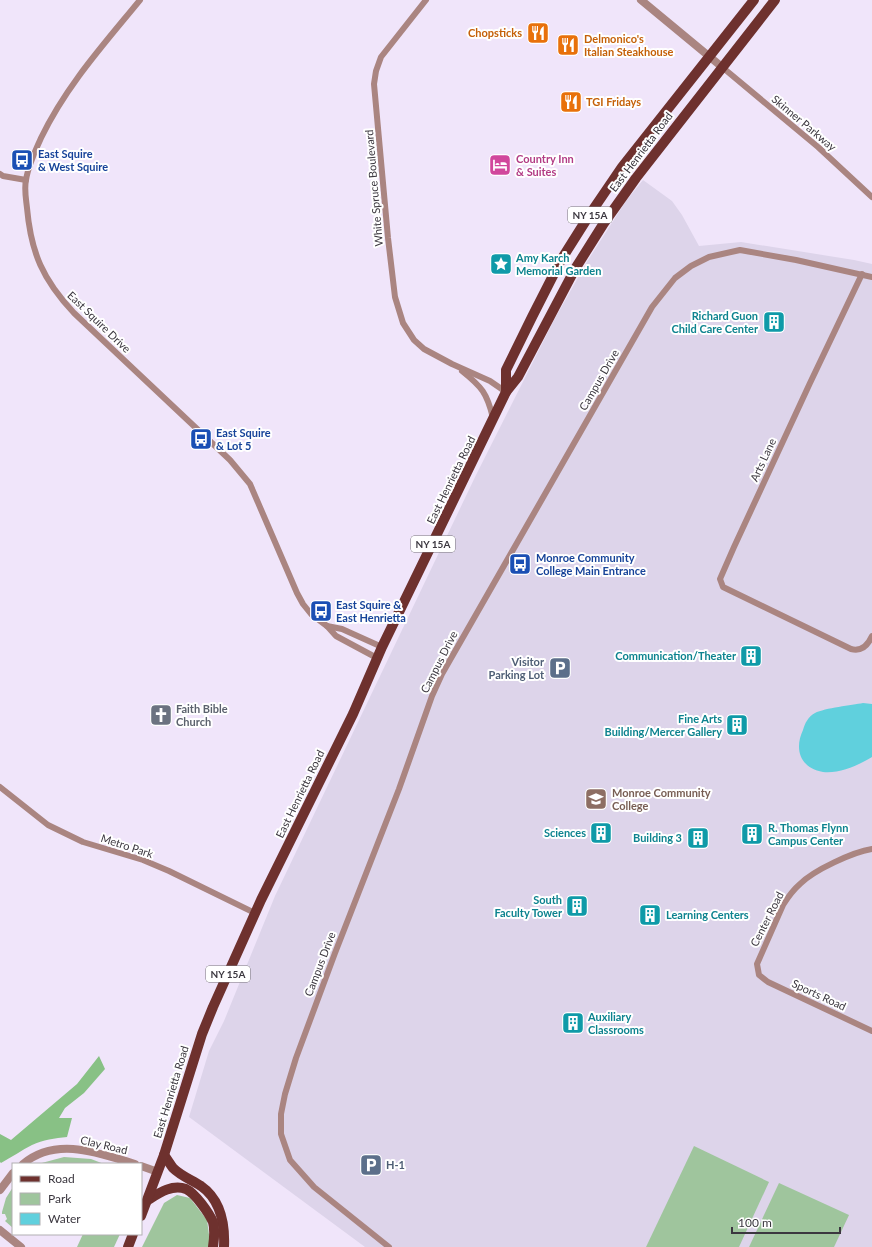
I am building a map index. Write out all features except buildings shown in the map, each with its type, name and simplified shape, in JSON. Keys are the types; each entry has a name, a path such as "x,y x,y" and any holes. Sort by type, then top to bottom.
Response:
{"main road":[{"name":"East Henrietta Road","path":"506,392 506,370 562,260 590,214 622,167 754,0"},
{"name":"East Henrietta Road","path":"142,1214 164,1155 202,1034 213,1007 255,913 353,714 382,647 506,392 518,377 575,269 604,223 636,178 775,0"},
{"path":"164,1155 174,1168 211,1194 221,1213 225,1234 224,1247"},
{"path":"148,1200 164,1190 174,1188 186,1189 196,1197 213,1223 213,1247"},
{"path":"128,1247 134,1235"}],"street":[{"name":"East Squire Drive","path":"140,0 80,74 58,106 37,147 26,180 27,213 31,238 41,268 48,282 58,296 74,313 239,470 250,484 300,599 311,614 327,626 336,636 377,658"},
{"name":"White Spruce Boulevard","path":"426,0 381,57 374,84 395,297 399,312 408,333 420,346 452,364 490,381 506,392"},
{"path":"641,0 722,67"},
{"name":"Skinner Parkway","path":"722,67 818,147 872,197"},
{"path":"0,174 11,178 26,180"},
{"name":"Campus Drive","path":"388,1247 314,1187 290,1160 281,1134 281,1114 285,1094 298,1051 399,789 432,696 442,674 652,307 675,278 700,261 718,254 740,250 796,260 872,277"},
{"name":"Arts Lane","path":"862,274 720,579 723,587 851,649 857,651 863,648 872,636"},
{"name":"White Spruce Boulevard","path":"452,364 477,383 484,392 488,399 493,419"},
{"name":"East Squire Drive","path":"327,626 342,629 382,647"},
{"name":"Metro Park","path":"0,787 48,825 112,852 143,860 169,871 255,913"},
{"name":"Center Road","path":"759,975 757,969 758,959 783,906 801,882 835,862 872,849"},
{"name":"Sports Road","path":"759,975 768,982 872,1031"},
{"name":"Clay Road","path":"25,1163 49,1150 62,1148 88,1150 132,1163"},
{"path":"142,1166 158,1172"},
{"path":"0,1190 12,1174"},
{"path":"0,1230 21,1247"}],"shaded area":[{"name":"Monroe Community College","path":"643,180 672,201 682,215 699,246 741,242 872,264 872,1247 365,1247 189,1117 209,1051 224,1021 275,896 476,475 554,320 588,260 626,201"}],"green space":[{"path":"99,1056 105,1069 84,1093 65,1108 59,1118 72,1118 67,1137 36,1143 1,1163 0,1134 11,1140 77,1084"},
{"path":"694,1146 769,1182 739,1247 646,1247"},
{"path":"64,1157 91,1159 101,1163 42,1163"},
{"path":"779,1183 849,1215 834,1247 749,1247"},
{"path":"12,1189 12,1227 5,1221 7,1219 5,1214 2,1214 6,1198"},
{"path":"177,1195 190,1198 207,1220 210,1242 209,1247 142,1247 164,1203"},
{"path":"83,1235 120,1235 114,1247 77,1247"}],"water":[{"path":"863,703 872,704 872,757 855,766 836,772 823,772 815,770 804,762 799,751 799,744 800,737 809,718 815,713 825,710"}],"place":[{"name":"Chopsticks","path":"538,33"},
{"name":"Delmonico's Italian Steakhouse","path":"568,45"},
{"name":"TGI Fridays","path":"571,102"},
{"name":"East Squire & West Squire","path":"22,160"},
{"name":"Country Inn & Suites","path":"500,165"},
{"name":"Amy Karch Memorial Garden","path":"501,264"},
{"name":"Richard Guon Child Care Center","path":"774,322"},
{"name":"East Squire & Lot 5","path":"201,439"},
{"name":"Monroe Community College Main Entrance","path":"520,564"},
{"name":"East Squire & East Henrietta","path":"321,611"},
{"name":"Communication/Theater","path":"751,656"},
{"name":"Visitor Parking Lot","path":"560,668"},
{"name":"Faith Bible Church","path":"161,715"},
{"name":"Fine Arts Building/Mercer Gallery","path":"737,725"},
{"name":"Monroe Community College","path":"596,799"},
{"name":"Sciences","path":"601,833"},
{"name":"R. Thomas Flynn Campus Center","path":"752,834"},
{"name":"Building 3","path":"698,838"},
{"name":"South Faculty Tower","path":"577,906"},
{"name":"Learning Centers","path":"650,915"},
{"name":"Auxiliary Classrooms","path":"573,1023"},
{"name":"H-1","path":"371,1165"}]}
